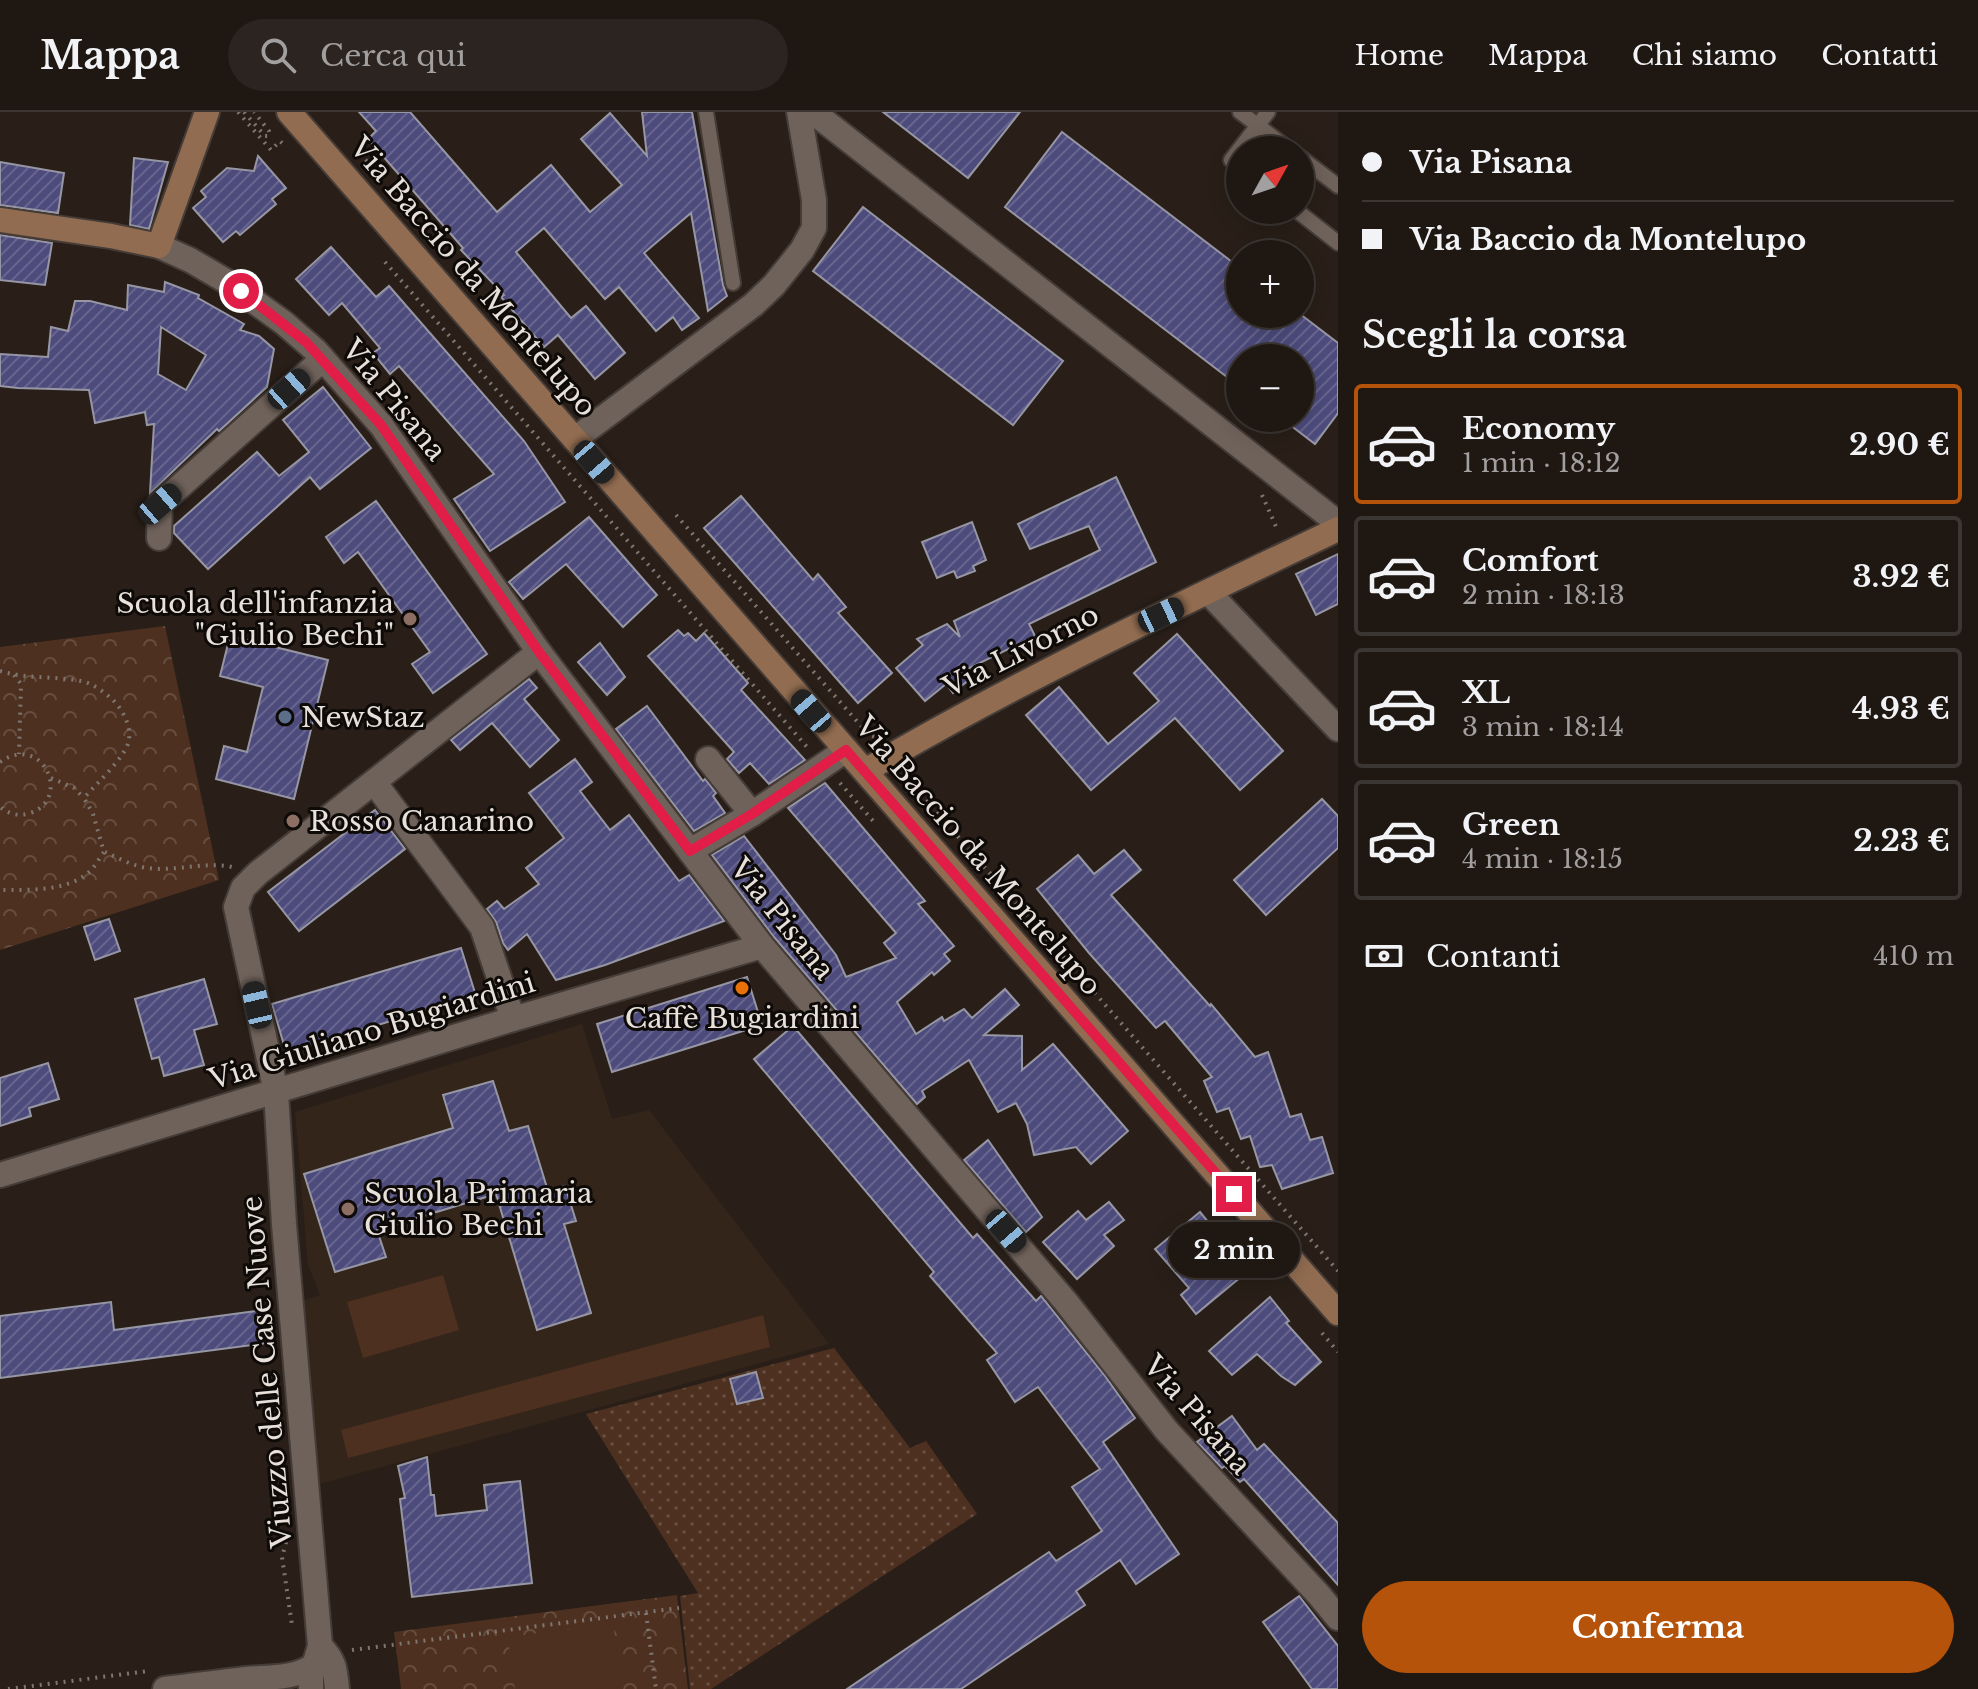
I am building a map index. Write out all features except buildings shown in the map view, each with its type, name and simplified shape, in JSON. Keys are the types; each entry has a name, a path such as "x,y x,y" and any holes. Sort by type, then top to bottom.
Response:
{"street":[{"path":"159,246 207,112"},
{"name":"Via Baccio da Montelupo","path":"289,112 1338,1313"},
{"path":"575,439 753,305 802,250 814,228 814,200 799,112"},
{"path":"813,112 1338,523"},
{"name":"Via Pisana","path":"0,220 159,246 190,260 241,291 295,332 323,359 381,425 539,652 762,946 1066,1302 1167,1431 1338,1618"},
{"path":"159,538 160,504 323,359"},
{"name":"Via Livorno","path":"865,771 953,720 1114,637 1338,529"},
{"path":"1208,592 1338,729"},
{"name":"Viuzzo delle Case Nuove","path":"337,1689 332,1657 322,1663 286,1255 276,1092 236,907 243,888 258,873 539,652"},
{"path":"690,851 752,814 846,750"},
{"path":"708,759 752,814"},
{"path":"374,782 482,927 513,1019"},
{"name":"Via Giuliano Bugiardini","path":"0,1175 762,946"},
{"path":"159,1680 278,1678 322,1663"},
{"path":"278,1678 303,1689"}],"lane":[{"path":"706,112 733,283"},
{"path":"1240,112 1272,136"},
{"path":"1250,136 1268,112"},
{"path":"1314,168 1338,186"},
{"path":"1314,224 1338,243"}],"path":[{"path":"238,112 271,150 280,141"},
{"path":"244,112 268,136 269,131 254,112"},
{"path":"360,153 390,187"},
{"path":"1261,493 1278,531"},
{"path":"668,506 869,735 874,738 880,736"},
{"path":"0,671 85,682 106,694 120,707 130,740 123,753 84,798"},
{"path":"14,675 21,684 19,754"},
{"path":"0,762 19,754 35,757 43,763 51,778 48,797 35,812 15,815 0,807"},
{"path":"905,770 904,775 1338,1271"},
{"path":"0,890 41,888 75,881 92,870 104,852 93,814 84,798 74,788 51,778"},
{"path":"104,852 145,868 177,869 215,863 258,873"},
{"path":"292,1626 282,1557 294,1526 310,1525"},
{"path":"322,1663 679,1608"},
{"path":"646,1613 656,1689"},
{"path":"8,1689 159,1680"}],"shaded area":[{"path":"582,1024 612,1119 649,1110 829,1344 320,1484 302,1301 320,1295 308,1265 295,1112"}],"green space":[{"path":"165,626 219,880 0,950 0,647"},
{"path":"443,1275 459,1330 363,1358 347,1302"},
{"path":"763,1315 770,1347 348,1458 341,1430"},
{"path":"834,1348 910,1448 926,1441 977,1514 711,1689 690,1689 680,1596 698,1593 586,1414"},
{"path":"677,1595 688,1689 401,1689 394,1632"},
{"path":"613,1624 621,1686 515,1689 508,1637"}],"place":[{"name":"Scuola dell'infanzia \"Giulio Bechi\"","path":"410,619"},
{"name":"NewStaz","path":"285,717"},
{"name":"Rosso Canarino","path":"293,821"},
{"name":"Caffè Bugiardini","path":"742,988"},
{"name":"Scuola Primaria Giulio Bechi","path":"348,1209"}],"route":[{"path":"241,291 306,342 381,425 539,652 690,851 752,814 846,750 1234,1194"}]}
